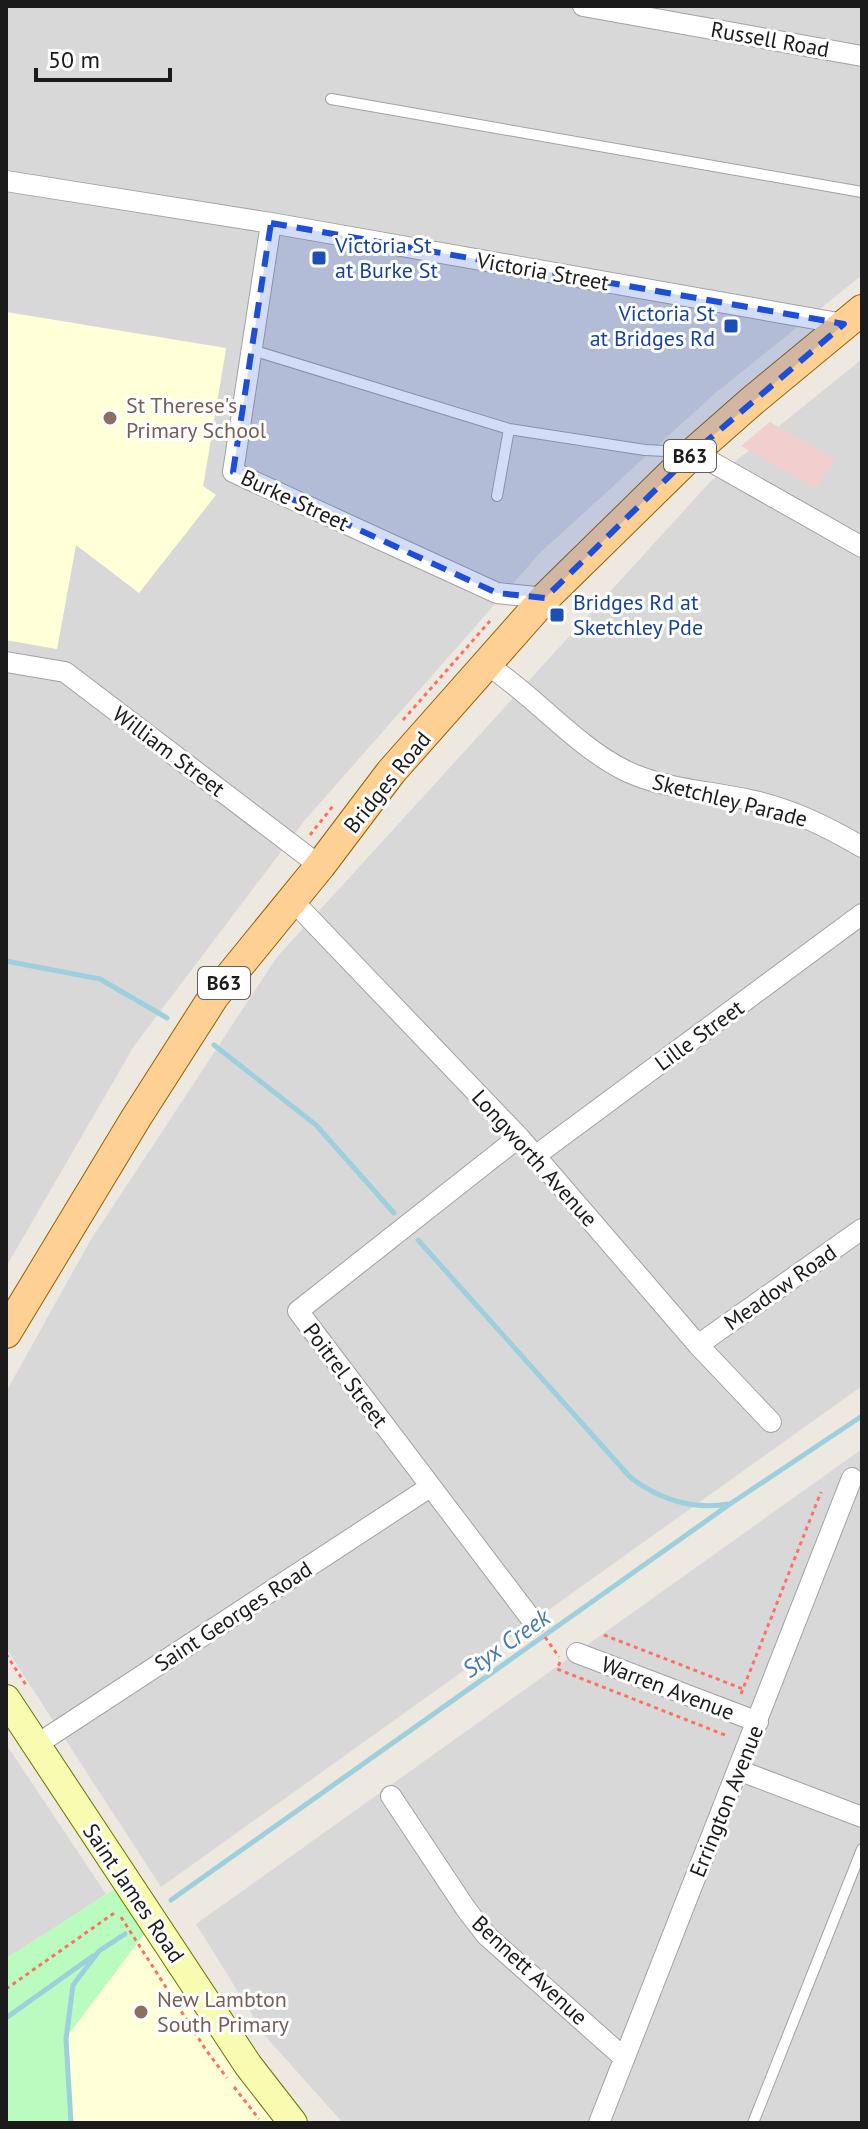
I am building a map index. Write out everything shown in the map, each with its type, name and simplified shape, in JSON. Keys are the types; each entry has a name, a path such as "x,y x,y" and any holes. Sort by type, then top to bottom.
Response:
{"main road":[{"name":"Bridges Road","path":"6,1333 214,996 320,866 391,772 545,598 694,452 853,317"},
{"name":"Saint James Road","path":"17,1694 36,1745 248,2065 293,2123"}],"street":[{"name":"Russell Road","path":"583,6 862,56"},
{"name":"Victoria Street","path":"6,181 853,317"},
{"name":"Burke Street","path":"271,223 233,472 497,593 545,598"},
{"path":"694,452 862,547"},
{"path":"497,593 515,630"},
{"name":"William Street","path":"6,662 65,672 320,866"},
{"name":"Sketchley Parade","path":"486,664 505,676 603,757 626,771 653,781 788,810 822,824 862,847"},
{"name":"Longworth Avenue","path":"292,900 519,1137 698,1345 771,1422"},
{"name":"Lille Street","path":"535,1156 862,914"},
{"name":"Poitrel Street","path":"519,1137 298,1311 535,1624"},
{"name":"Meadow Road","path":"698,1345 862,1229"},
{"name":"Errington Avenue","path":"599,2123 852,1478"},
{"name":"Saint Georges Road","path":"36,1745 430,1487"},
{"name":"Warren Avenue","path":"569,1657 758,1722"},
{"path":"738,1770 862,1817"},
{"name":"Bennett Avenue","path":"391,1796 487,1936 623,2057"}],"lane":[{"path":"331,99 862,192"},
{"path":"252,350 509,429 645,450 694,452"},
{"path":"497,496 509,429"},
{"path":"753,2123 862,1849"}],"path":[{"path":"604,1635 742,1691 821,1492"},
{"path":"535,1624 569,1657 557,1669 725,1735"},
{"path":"6,1654 17,1694"},
{"path":"6,1989 116,1910 206,2050 263,2123"}],"highlighted area":[{"path":"271,223 844,324 694,452 545,598 497,593 233,472"}],"shaded area":[{"path":"6,6 862,6 862,275 713,395 540,553 305,820 134,1046 6,1267 6,640 57,649 76,544 139,592 215,495 203,487 226,349 6,312"},
{"name":"St Therese's Primary School","path":"6,312 226,348 203,486 216,495 139,593 76,545 57,649 6,640"},
{"path":"862,359 862,1386 161,1887 6,1648 6,1392 90,1241 277,957 710,482"},
{"path":"770,422 835,459 816,489 741,446"},
{"path":"862,1449 862,2123 343,2123 266,2037 196,1924"},
{"path":"6,1744 106,1894 7,1959 6,1958"},
{"name":"New Lambton South Primary","path":"154,1921 293,2123 71,2123 66,2039 73,1985"}],"green space":[{"path":"126,1882 154,1921 66,2038 71,2123 6,2123 6,1958"}],"waterway":[{"path":"6,961 100,979 167,1018"},
{"path":"214,1045 316,1125 394,1213"},
{"path":"418,1240 630,1477 676,1501 701,1505 728,1504"},
{"name":"Styx Creek","path":"171,1900 730,1504 862,1416"},
{"name":"Styx Creek","path":"71,2123 66,2039 73,1985 99,1951 125,1934"},
{"path":"6,2018 93,1956"}],"place":[{"name":"Victoria St at Burke St","path":"319,258"},
{"name":"Victoria St at Bridges Rd","path":"731,326"},
{"name":"St Therese's Primary School","path":"110,418"},
{"name":"Bridges Rd at Sketchley Pde","path":"557,615"},
{"name":"New Lambton South Primary","path":"141,2012"}]}
